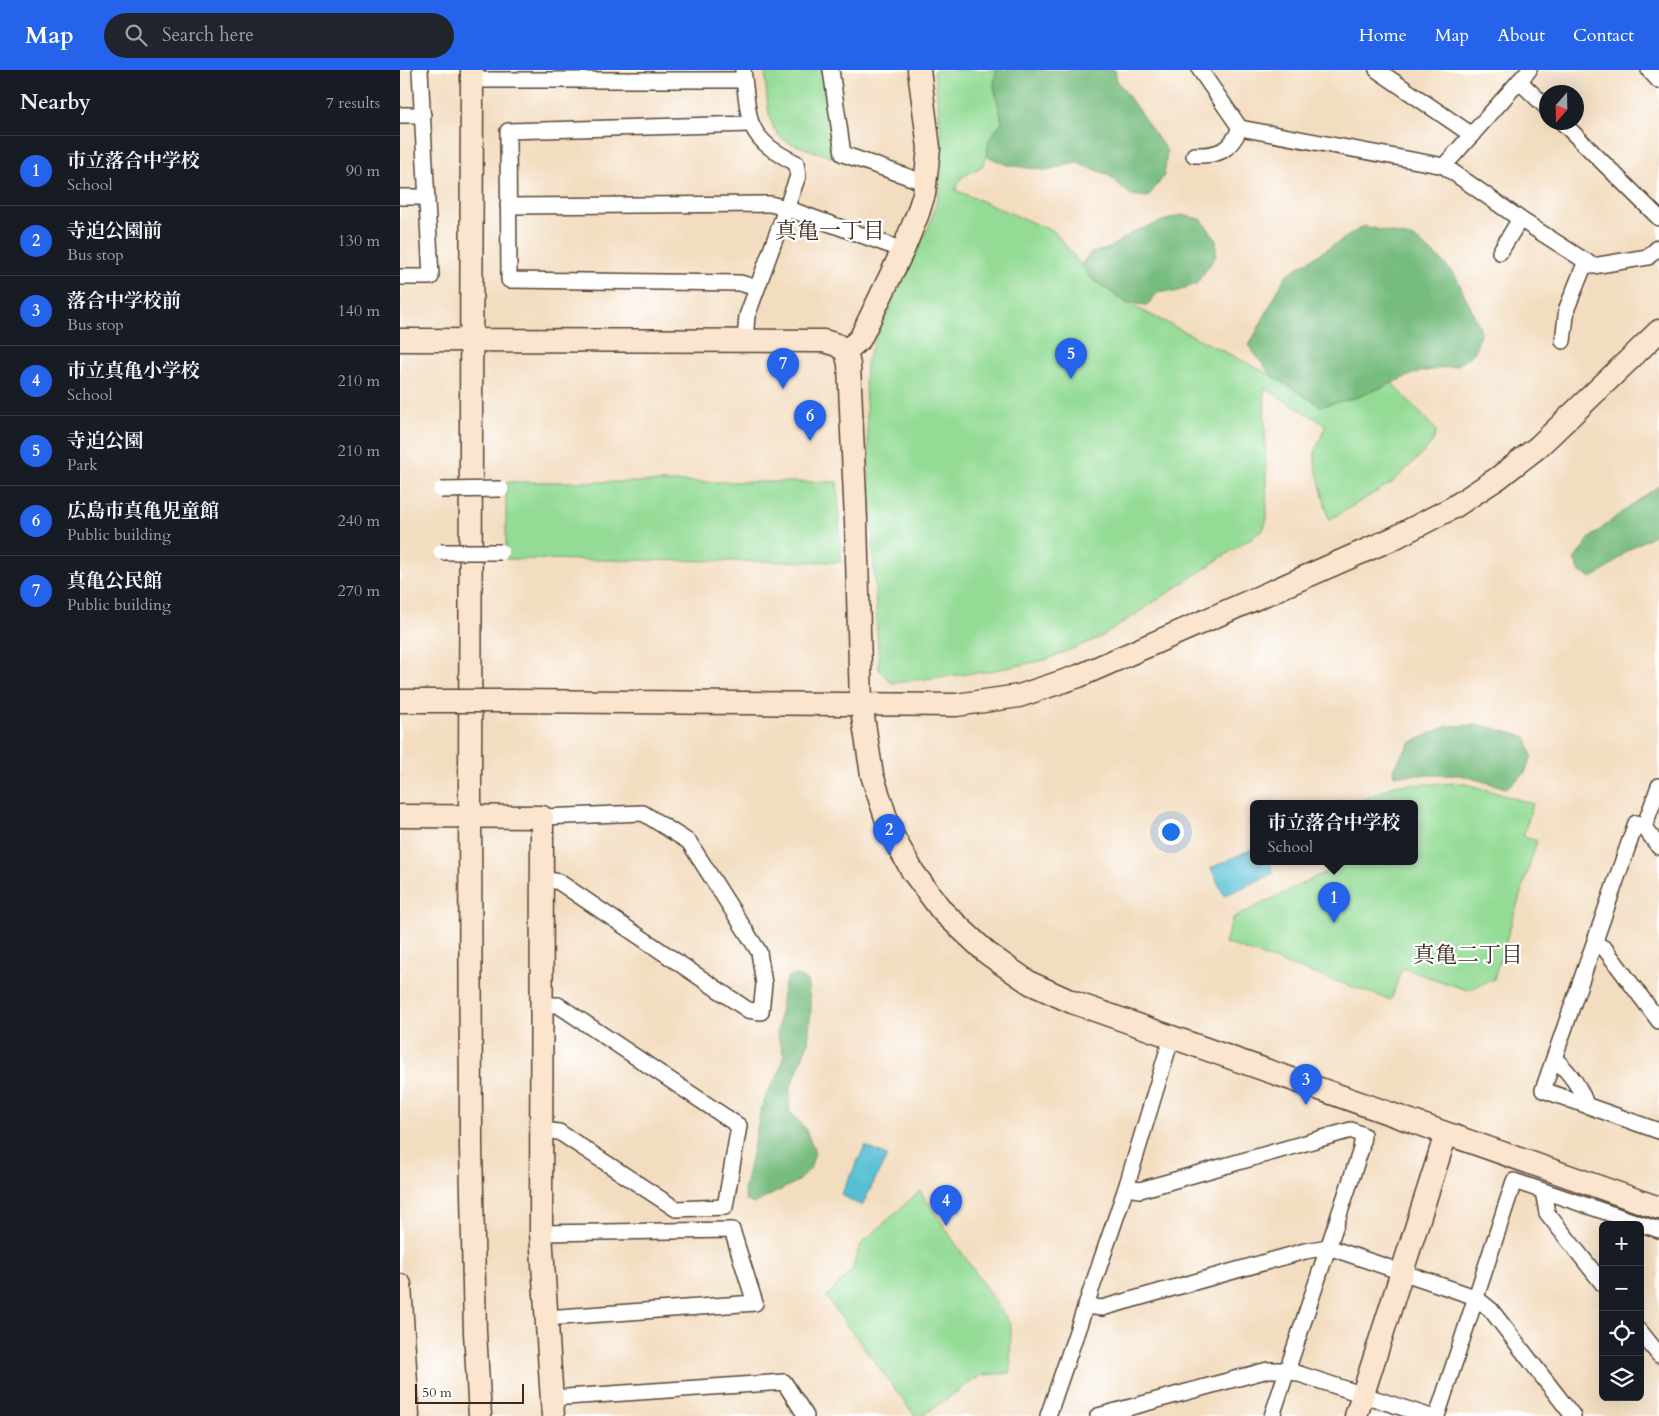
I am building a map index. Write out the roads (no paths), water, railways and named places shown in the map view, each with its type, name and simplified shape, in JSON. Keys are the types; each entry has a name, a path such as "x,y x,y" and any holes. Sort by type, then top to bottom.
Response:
{"street":[{"path":"400,277 431,277 420,70"},
{"path":"831,70 843,154 926,183"},
{"path":"846,351 860,339 903,250 918,213 926,183 929,148 920,70"},
{"path":"1200,70 1240,128 1444,166 1520,219 1593,266 1648,257 1659,247"},
{"path":"1377,70 1472,135"},
{"path":"1649,70 1659,81"},
{"path":"1444,166 1523,74 1539,97"},
{"path":"480,1416 475,1332 471,1146 472,75 744,75 751,124 763,141 776,154 796,163 798,176 757,288 748,316 745,340"},
{"path":"400,115 423,115"},
{"path":"751,124 508,131 508,280 740,283 757,288"},
{"path":"1194,155 1206,156 1217,154 1229,147 1236,138 1240,128"},
{"path":"1570,130 1659,218"},
{"path":"400,197 427,197"},
{"path":"508,206 770,204 903,250"},
{"path":"1500,252 1520,219"},
{"path":"1563,341 1567,308 1586,262"},
{"path":"400,701 956,705 1019,696 1078,676 1394,538 1454,507 1498,478 1538,447 1659,331"},
{"path":"400,340 824,341 837,345 846,351 849,365 856,510 861,704 872,775 891,833 913,872 942,911 987,953 1030,983 1072,1002 1659,1208"},
{"path":"440,490 503,489"},
{"path":"440,552 503,552"},
{"path":"1644,827 1659,786"},
{"path":"400,816 542,817 643,813 689,842 759,952 764,984 761,1012 748,1010 558,882 541,878"},
{"path":"542,817 541,1233 552,1407 784,1382 806,1416"},
{"path":"1659,847 1644,827 1636,823 1543,1090 1659,1131"},
{"path":"1595,943 1605,949 1659,1021"},
{"path":"541,1130 559,1132 676,1209 725,1207 739,1126 558,1005 542,1005"},
{"path":"1048,1416 1126,1188 1172,1036"},
{"path":"1555,1059 1584,1096 1586,1105"},
{"path":"1126,1188 1140,1190 1351,1130 1363,1135 1362,1149 1272,1416"},
{"path":"1356,1416 1446,1134"},
{"path":"1437,1416 1514,1181 1659,1230"},
{"path":"1543,1190 1547,1213 1599,1279"},
{"path":"541,1233 732,1230 754,1302 546,1318"},
{"path":"1086,1306 1102,1308 1305,1251 1328,1248 1475,1298 1491,1310 1573,1416"},
{"path":"400,1285 405,1402"},
{"path":"1644,1336 1659,1355"},
{"path":"1098,1416 1268,1370 1287,1370 1428,1416"}],"water":[{"path":"1250,850 1250,865 1270,865 1274,873 1224,896 1211,868"},
{"path":"865,1146 887,1156 862,1206 841,1195"}],"place":[{"name":"寺迫公園","path":"1071,379"},
{"name":"真亀公民館","path":"783,389"},
{"name":"広島市真亀児童館","path":"810,441"},
{"name":"寺迫公園前","path":"889,855"},
{"name":"市立落合中学校","path":"1334,923"},
{"name":"落合中学校前","path":"1306,1105"},
{"name":"市立真亀小学校","path":"946,1226"}],"district":[{"name":"真亀一丁目","path":"830,231"},
{"name":"真亀二丁目","path":"1468,955"}]}
